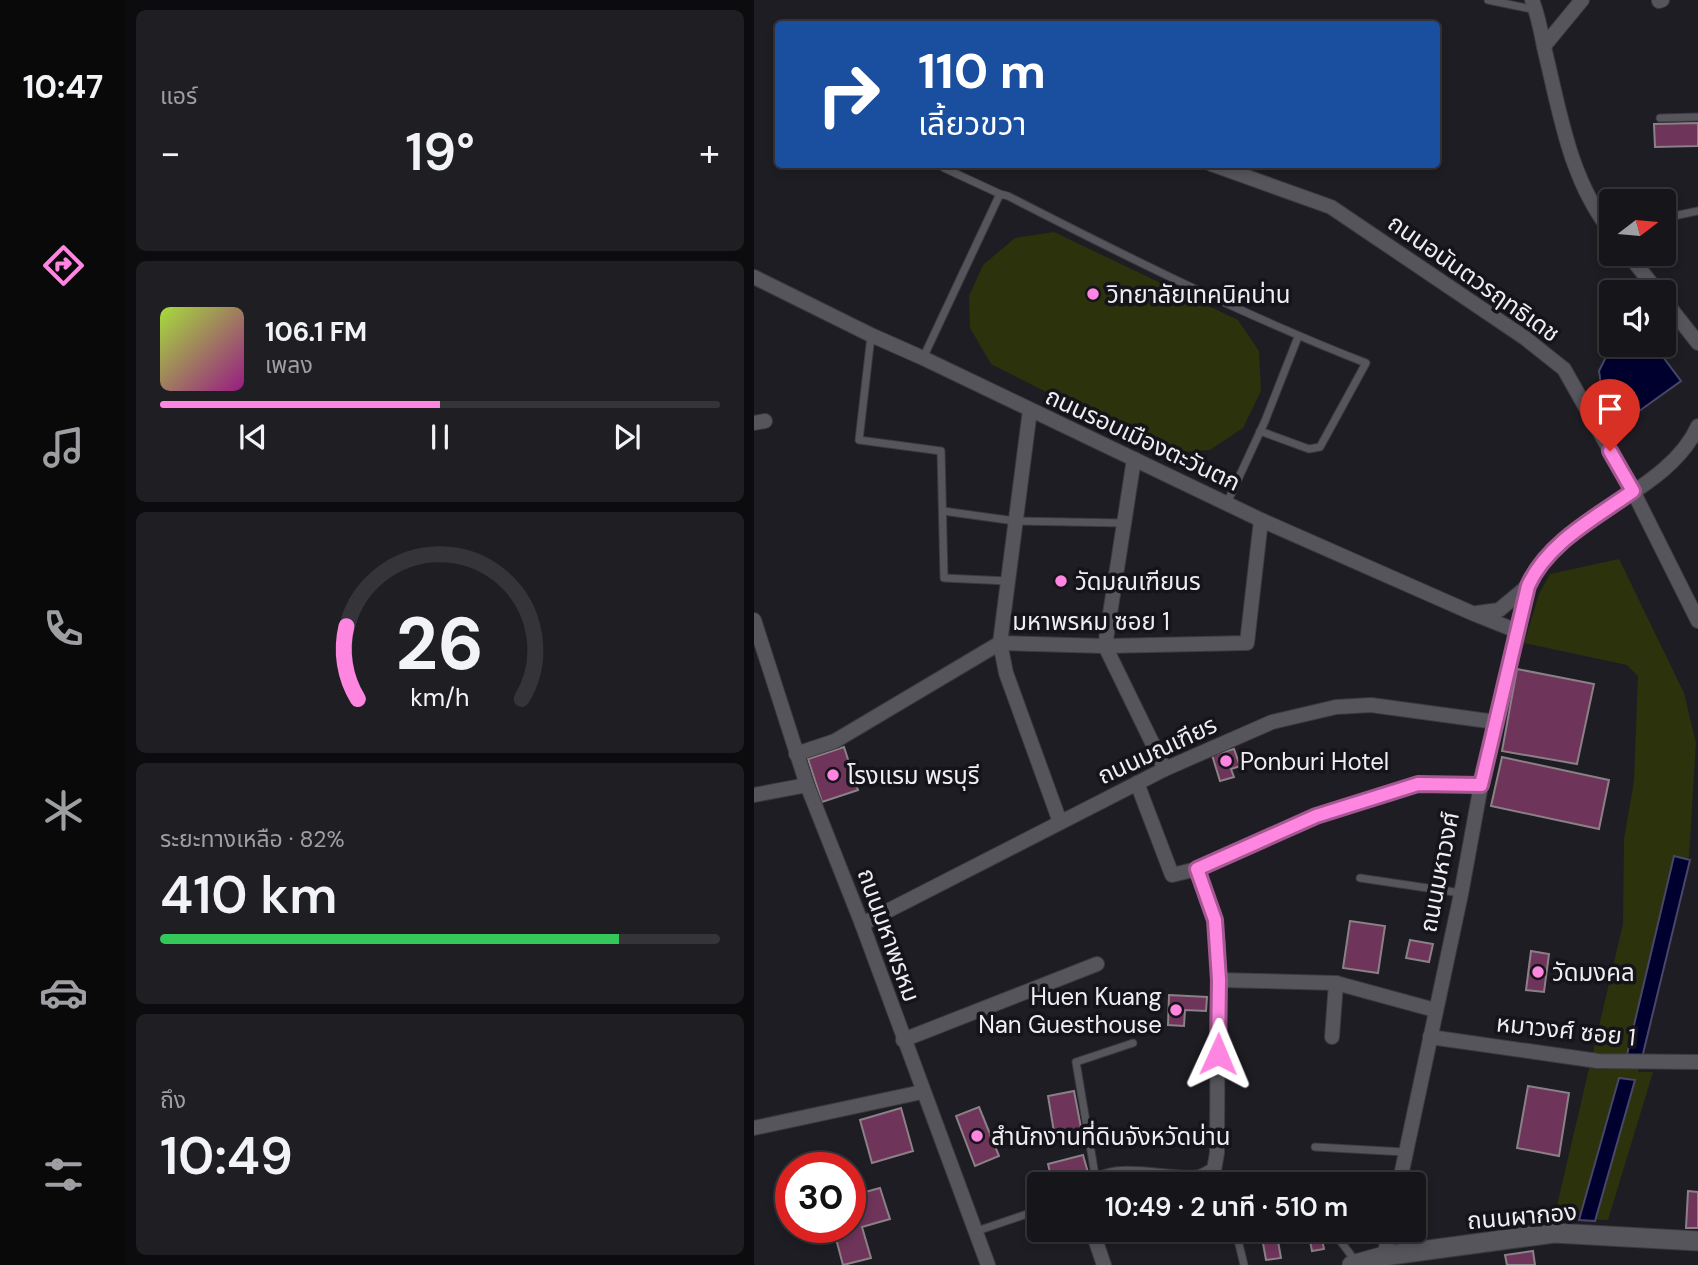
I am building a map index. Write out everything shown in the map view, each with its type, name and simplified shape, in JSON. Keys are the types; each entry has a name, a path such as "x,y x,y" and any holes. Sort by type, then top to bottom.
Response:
{"main road":[{"name":"ถนนผากอง","path":"1355,1264 1554,1233 1698,1241"}],"street":[{"path":"1544,46 1582,0"},
{"path":"1534,5 1572,162 1599,218"},
{"name":"ถนนอนันตวรฤทธิเดช","path":"1222,168 1330,207 1525,338 1564,369 1633,491 1698,621"},
{"path":"1637,266 1649,280"},
{"name":"ถนนรอบเมืองตะวันตก","path":"754,277 1261,520 1517,631"},
{"path":"1676,315 1698,343"},
{"path":"1030,410 1000,643 1006,673 1060,822"},
{"name":"ถนนมหาวงศ์","path":"1402,1172 1461,894 1481,785 1528,586 1543,559 1668,465 1694,436 1698,426"},
{"path":"1134,459 1105,646 1165,769"},
{"name":"มหาพรหม ซอย 1","path":"797,754 835,741 1000,643 1105,646 1247,643 1261,520"},
{"path":"1472,613 1499,610 1528,586"},
{"name":"ถนนมหาพรหม","path":"754,620 806,785 862,924 987,1265"},
{"name":"ถนนมณเฑียร","path":"862,924 1165,769 1272,722 1336,707 1371,705 1495,722"},
{"path":"1137,783 1172,874 1197,869 1215,920 1219,980 1217,1153 1214,1170 1210,1172"},
{"path":"754,795 806,785"},
{"path":"903,1040 1097,964"},
{"path":"1219,980 1336,983 1435,1010"},
{"path":"1332,1037 1336,983"},
{"name":"หมาวงศ์ ซอย 1","path":"1430,1037 1598,1061 1698,1062"},
{"path":"754,1128 922,1092"},
{"path":"1096,1242 1104,1265"},
{"path":"1384,1261 1388,1242"}],"lane":[{"path":"1488,0 1534,5"},
{"path":"1660,118 1698,117"},
{"path":"944,168 1008,196 1132,259 1298,337 1366,363 1320,447 1309,449 1260,431"},
{"path":"923,358 1000,194"},
{"path":"1676,216 1698,211"},
{"path":"871,335 859,440 941,451 944,578 1008,581"},
{"path":"1227,504 1298,337"},
{"path":"943,511 1015,522 1124,523"},
{"path":"1197,869 1316,816 1418,784 1481,785"},
{"path":"1360,878 1461,894"},
{"path":"1092,1172 1076,1062 1133,1044"},
{"path":"1315,1147 1406,1152"},
{"path":"974,1232 1027,1214"},
{"path":"1238,1242 1244,1265"},
{"path":"1341,1242 1355,1264"}],"green space":[{"path":"1054,232 1238,320 1259,351 1261,391 1243,428 1210,450 1167,453 991,364 970,328 969,296 983,265 1015,238"},
{"path":"1619,559 1684,693 1696,743 1689,856 1638,1072 1653,1072 1608,1220 1554,1218 1623,924 1624,839 1634,781 1638,676 1627,665 1524,643 1539,594 1550,574"}],"shaded area":[{"path":"1606,357 1663,357 1681,381 1635,414 1604,407 1599,371"},
{"path":"1674,856 1690,860 1641,1062 1626,1059"},
{"path":"1619,1078 1635,1080 1595,1221 1579,1220"}],"building":[{"path":"1698,123 1698,146 1655,147 1654,124"},
{"path":"1517,669 1594,684 1577,764 1502,751"},
{"name":"โรงแรม พรบุรี","path":"844,747 858,790 822,802 808,759"},
{"name":"Ponburi Hotel","path":"1234,749 1240,766 1231,769 1234,777 1220,781 1212,755"},
{"path":"1502,757 1609,780 1599,829 1491,806"},
{"path":"1350,921 1385,926 1378,973 1343,968"},
{"path":"1410,940 1433,944 1429,962 1406,958"},
{"name":"วัดมงคล","path":"1531,951 1549,954 1544,992 1526,990"},
{"name":"Huen Kuang Nan Guesthouse","path":"1169,995 1207,997 1206,1011 1185,1010 1184,1026 1168,1025"},
{"path":"1528,1086 1569,1093 1559,1156 1517,1148"},
{"path":"1074,1091 1082,1133 1055,1138 1048,1096"},
{"name":"สำนักงานที่ดินจังหวัดน่าน","path":"979,1107 999,1156 975,1166 956,1116"},
{"path":"901,1108 913,1151 872,1163 860,1120"},
{"path":"1083,1155 1088,1172 1050,1172 1048,1164"},
{"path":"880,1188 890,1219 866,1226 866,1192"},
{"path":"1688,1191 1698,1192 1698,1228 1686,1228"},
{"path":"866,1241 871,1258 843,1265 837,1243 866,1243"},
{"path":"1263,1242 1278,1242 1281,1258 1266,1260"},
{"path":"1310,1242 1323,1242 1324,1249 1312,1251"},
{"path":"1533,1251 1535,1265 1507,1265 1505,1255"}],"place":[{"name":"วิทยาลัยเทคนิคน่าน","path":"1093,294"},
{"name":"วัดมณเฑียนร","path":"1061,581"},
{"name":"Ponburi Hotel","path":"1226,761"},
{"name":"โรงแรม พรบุรี","path":"833,775"},
{"name":"วัดมงคล","path":"1538,972"},
{"name":"Huen Kuang Nan Guesthouse","path":"1176,1010"},
{"name":"สำนักงานที่ดินจังหวัดน่าน","path":"977,1136"}],"route":[{"path":"1218,1054 1219,980 1215,920 1197,869 1316,816 1418,784 1481,785 1528,586 1534,572 1543,559 1565,540 1633,491 1610,451"}]}
